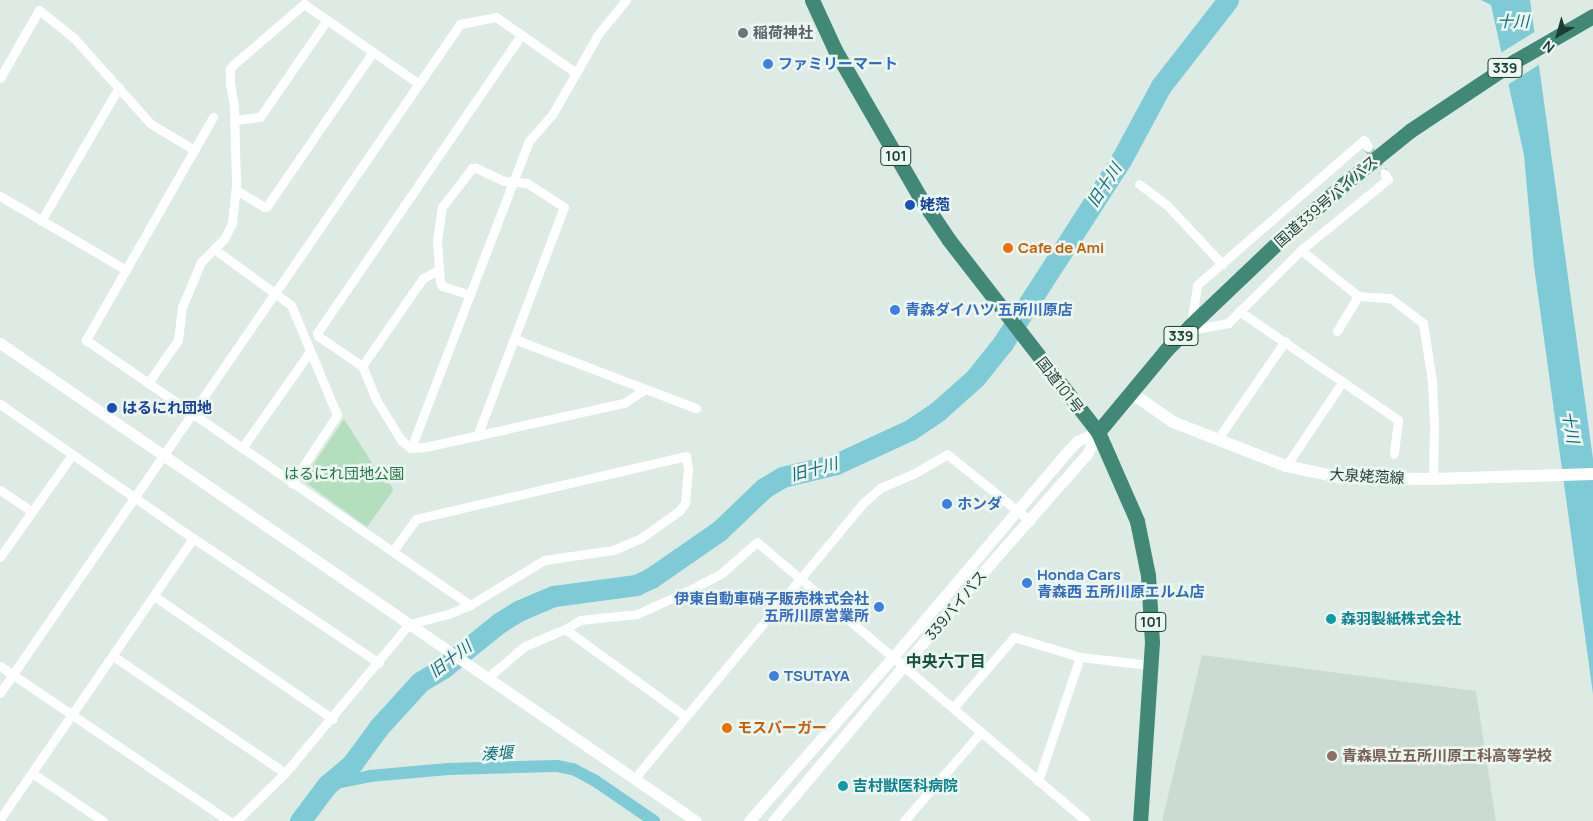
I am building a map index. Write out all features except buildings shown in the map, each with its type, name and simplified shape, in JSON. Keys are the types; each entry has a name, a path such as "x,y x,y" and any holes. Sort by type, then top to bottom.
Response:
{"highway":[{"name":"国道101号","path":"812,0 835,50 920,197 1029,345 1098,432 1137,522 1148,575 1152,642 1140,821"},
{"name":"国道339号バイパス","path":"1098,432 1130,392 1188,329 1292,229 1400,138 1516,61 1593,16"}],"main road":[{"name":"大泉姥萢線","path":"1130,392 1173,422 1217,440 1286,466 1343,478 1433,479 1593,474"}],"street":[{"path":"1,74 44,0"},
{"path":"411,448 529,141 552,115 599,33 626,0"},
{"path":"148,383 178,340 180,316 186,294 201,262 224,238 232,223 236,190 234,120 230,72 233,65 304,4 419,84"},
{"path":"39,10 74,38 151,124 193,149"},
{"path":"0,693 419,84 463,23 496,17 576,72"},
{"path":"234,120 260,117 327,20"},
{"path":"521,35 317,333 318,336 362,366 377,401 401,440 411,448 477,436 624,403 645,389"},
{"path":"236,190 264,207 268,206 373,52"},
{"path":"42,220 119,87"},
{"path":"213,117 193,149 86,340 470,605"},
{"path":"1368,147 1364,140 1197,286 1188,329 1228,323 1301,250 1388,179 1384,173"},
{"path":"470,295 442,286 437,271 440,213 445,200 472,168 512,183 527,183 564,207 477,436"},
{"path":"1139,184 1168,205 1193,230 1222,264"},
{"path":"0,196 126,270"},
{"path":"214,249 291,305 309,353 337,415 292,483"},
{"path":"1301,250 1358,296 1390,298 1423,323 1432,381 1434,424 1433,479"},
{"path":"362,366 423,278 437,271"},
{"path":"1337,331 1358,296"},
{"path":"1239,312 1285,341 1398,420 1394,454"},
{"path":"514,339 696,408"},
{"path":"1217,440 1285,341"},
{"path":"0,344 696,821"},
{"path":"242,448 309,353"},
{"path":"1286,466 1343,382"},
{"path":"0,404 192,538 379,663"},
{"path":"749,821 1077,441 1098,432"},
{"name":"339バイパス","path":"773,821 1087,454 1098,432"},
{"path":"634,779 863,503 880,488 913,474 947,454 1030,521"},
{"path":"0,557 72,455"},
{"path":"236,821 285,773 333,719 409,624 448,614 470,605 544,560 613,550 641,538 679,511 685,503 688,469 686,456 416,519 393,551"},
{"path":"0,490 31,511"},
{"path":"0,819 192,538"},
{"path":"487,678 525,646 565,629 580,620 637,614 688,591 723,572 757,542 1086,821"},
{"path":"154,596 333,719"},
{"path":"565,629 686,716"},
{"path":"953,708 1014,637 1080,657 1150,665"},
{"path":"113,656 285,773"},
{"path":"1038,781 1080,657"},
{"path":"0,666 229,821"},
{"path":"904,821 981,732"},
{"path":"32,773 103,821"}],"shaded area":[{"name":"青森県立五所川原工科高等学校","path":"1202,655 1476,691 1496,821 1162,821"}],"green space":[{"name":"はるにれ団地公園","path":"344,419 381,477 392,486 393,491 367,527 306,483 304,478"}],"water":[{"name":"十川","path":"1481,0 1530,0 1593,459 1593,694 1534,266 1524,155 1491,5"}],"pier":[{"path":"1536,31 1540,64 1506,86 1499,54"}],"waterway":[{"name":"旧十川","path":"300,821 327,785 352,764 379,727 420,682 443,668 499,623 518,611 554,596 636,585 651,578 719,531 764,488 782,477 836,464 910,430 938,411 975,378 1003,343 1121,160 1161,86 1228,0"},
{"name":"湊堰","path":"327,785 370,776 448,769 557,766 573,769 594,780 654,821"}],"tunnel":[{"path":"1368,147 1384,173"}],"place":[{"name":"稲荷神社","path":"743,33"},
{"name":"ファミリーマート","path":"768,64"},
{"name":"姥萢","path":"910,205"},
{"name":"Cafe de Ami","path":"1008,248"},
{"name":"青森ダイハツ 五所川原店","path":"895,310"},
{"name":"はるにれ団地","path":"112,408"},
{"name":"ホンダ","path":"947,504"},
{"name":"Honda Cars 青森西 五所川原エルム店","path":"1027,583"},
{"name":"伊東自動車硝子販売株式会社 五所川原営業所","path":"879,607"},
{"name":"森羽製紙株式会社","path":"1331,619"},
{"name":"TSUTAYA","path":"774,676"},
{"name":"モスバーガー","path":"727,728"},
{"name":"青森県立五所川原工科高等学校","path":"1332,756"},
{"name":"吉村獣医科病院","path":"843,786"}],"district":[{"name":"中央六丁目","path":"946,661"}]}
